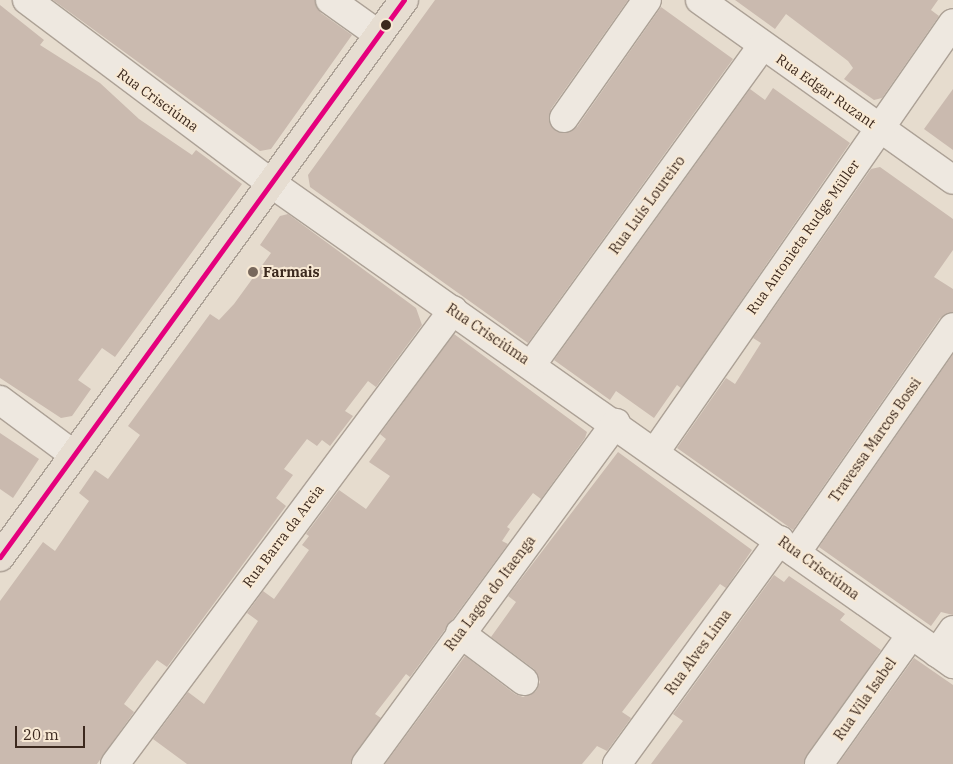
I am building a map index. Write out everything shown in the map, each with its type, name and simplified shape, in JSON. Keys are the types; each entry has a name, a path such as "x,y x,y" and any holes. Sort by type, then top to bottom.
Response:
{"main road":[{"path":"0,557 404,0"}],"street":[{"name":"Rua Crisciúma","path":"27,0 271,183 616,423 910,635 945,658"},
{"path":"330,0 379,35"},
{"path":"564,118 647,0"},
{"name":"Rua Edgar Ruzant","path":"702,1 762,46 953,180"},
{"name":"Rua Antonieta Rudge Müller","path":"655,452 878,128 953,23"},
{"name":"Rua Luís Loureiro","path":"532,364 762,46"},
{"name":"Rua Barra da Areia","path":"115,764 452,310"},
{"name":"Travessa Marcos Bossi","path":"788,546 953,327"},
{"path":"0,400 74,455"},
{"name":"Rua Lagoa do Itaenga","path":"366,764 460,633 616,423"},
{"name":"Rua Alves Lima","path":"617,764 788,546"},
{"path":"945,658 953,630"},
{"path":"460,633 524,681"},
{"name":"Rua Vila Isabel","path":"819,764 910,635"}],"building":[{"path":"53,0 315,0 321,13 352,35 271,149 260,151"},
{"path":"435,0 628,0 551,109 550,124 562,133 577,127 661,7 733,59 528,343 310,187 308,175"},
{"path":"735,0 938,0 931,10 939,16 882,98 874,100 844,79 853,68 848,61 786,14 775,29"},
{"path":"0,5 44,40 40,45 100,83 139,119 192,155 196,150 242,184 115,357 102,348 78,380 91,389 72,416 61,418 0,378"},
{"path":"773,88 850,143 681,388 677,385 654,418 616,391 610,400 554,360 750,89 765,100"},
{"path":"953,89 953,150 924,129"},
{"path":"880,167 953,219 953,250 934,277 953,289 953,312 940,318 793,530 677,448 726,378 735,384 761,343 753,338 871,169"},
{"path":"288,214 416,308 422,325 376,387 368,381 345,411 353,416 330,446 322,440 317,446 307,439 284,469 293,475 276,498 286,506 167,667 157,660 140,682 124,704 134,712 97,764 0,764 0,601 43,542 55,551 89,501 79,493 95,470 108,479 140,435 128,426 210,314 219,320 234,304 271,253 260,245 280,216"},
{"path":"454,334 587,432 585,438 541,499 533,493 507,527 510,529 502,541 508,544 410,677 406,674 375,714 381,718 351,764 187,764 153,739 188,692 204,704 258,621 247,613 263,591 274,599 309,550 302,545 309,536 306,534 339,490 366,509 390,476 369,462 386,439 380,434"},
{"path":"953,354 953,615 941,612 931,626 819,547"},
{"path":"0,433 39,459 13,498 0,489"},
{"path":"618,452 752,550 726,588 720,584 622,712 631,718 607,751 597,746 582,764 385,764 465,656 515,694 523,697 536,691 540,682 534,669 491,637 516,602 508,596"},
{"path":"774,575 784,582 789,576 845,614 840,620 881,650 804,764 651,764 683,721 673,714"},
{"path":"914,658 953,685 953,764 838,764"}],"transit line":[{"path":"0,557 404,0"}],"place":[{"name":"Farmais","path":"253,272"}]}
